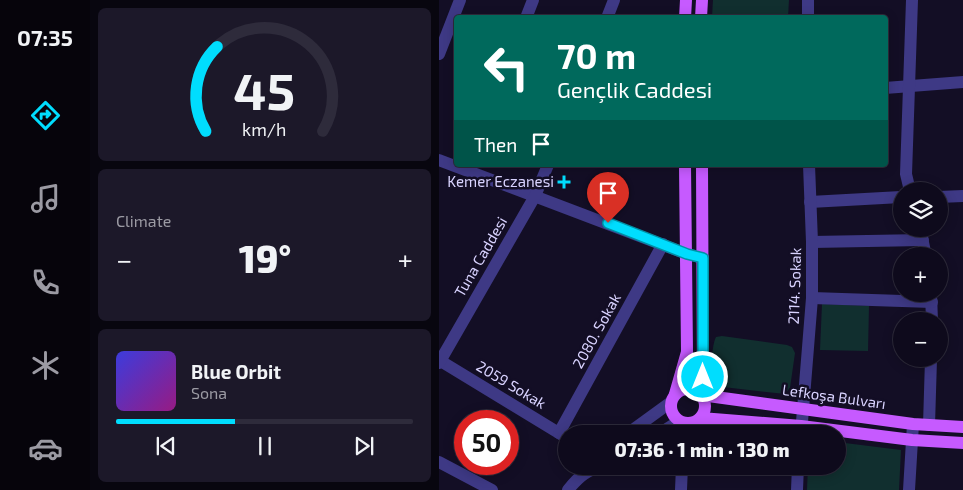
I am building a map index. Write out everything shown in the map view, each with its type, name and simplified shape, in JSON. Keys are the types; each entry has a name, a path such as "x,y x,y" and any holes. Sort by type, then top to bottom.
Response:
{"main road":[{"path":"685,15 686,0"},
{"path":"701,15 702,0"},
{"path":"681,425 671,411 687,352 685,167"},
{"path":"701,418 705,407 700,393 703,377 702,167"},
{"path":"673,398 679,391 687,388 700,393"},
{"name":"Lefkoşa Bulvarı","path":"700,393 913,424 963,426"},
{"path":"685,425 701,418 759,425"},
{"path":"846,434 963,443"}],"street":[{"path":"454,15 460,0"},
{"path":"527,15 533,0"},
{"path":"608,15 614,0"},
{"path":"808,0 808,15"},
{"path":"908,182 906,174 908,85 912,0"},
{"path":"439,54 454,15"},
{"path":"888,88 963,82"},
{"path":"440,163 454,166"},
{"name":"Tuna Caddesi","path":"439,361 535,196 547,167"},
{"name":"2114. Sokak","path":"801,425 812,298 809,167"},
{"path":"467,168 687,254 703,258"},
{"path":"948,196 963,196"},
{"path":"810,202 893,197"},
{"path":"812,242 893,236"},
{"name":"2080. Sokak","path":"569,425 663,244"},
{"path":"812,298 893,298"},
{"name":"2059 Sokak","path":"439,361 558,433"},
{"path":"929,426 931,367"},
{"path":"638,425 673,398"},
{"path":"909,490 913,424"},
{"path":"439,462 488,489"},
{"path":"568,490 581,475"},
{"path":"681,490 682,475"},
{"path":"797,490 798,475"}],"green space":[{"path":"713,0 789,0 788,15 712,15"},
{"path":"822,304 869,306 868,351 820,350"},
{"path":"722,336 792,347 795,353 790,388 785,394 723,387 716,383 712,375 713,351 716,337"},
{"path":"846,443 901,450 899,490 807,490 808,475 846,475"}],"place":[{"name":"Kemer Eczanesi","path":"564,182"}],"route":[{"path":"608,223 687,254 703,258 703,377"}]}
